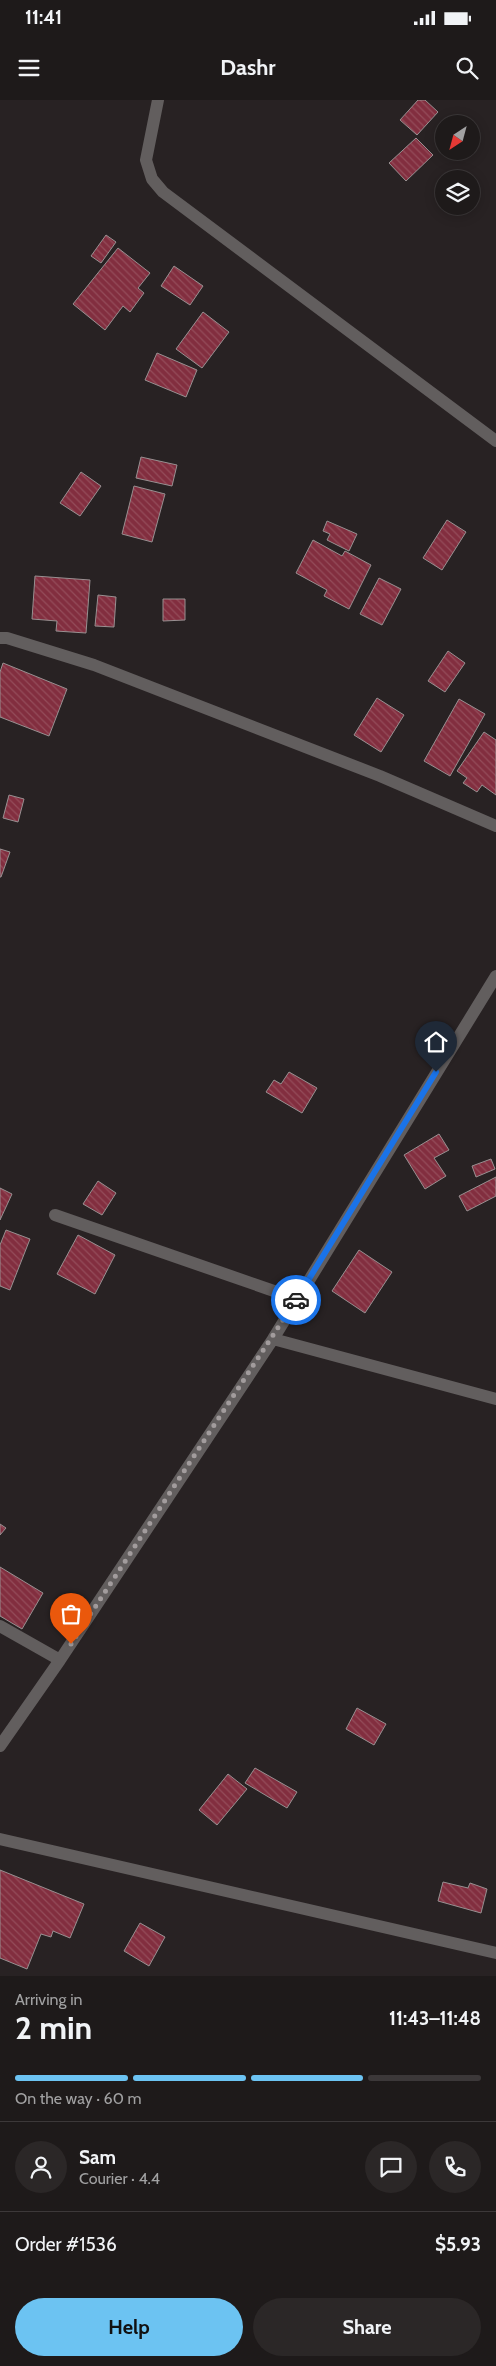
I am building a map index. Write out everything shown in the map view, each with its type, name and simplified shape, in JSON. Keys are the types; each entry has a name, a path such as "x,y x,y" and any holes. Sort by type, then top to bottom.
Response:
{"street":[{"path":"158,100 146,160 152,179 163,192 496,441"},
{"path":"0,638 7,638 94,665 380,776 496,826"},
{"path":"0,1746 60,1660 273,1339 496,976"},
{"path":"56,1215 297,1299"},
{"path":"273,1339 496,1399"},
{"path":"0,1626 60,1660"},
{"path":"0,1839 496,1953"}],"building":[{"path":"418,100 425,100 438,112 417,135 400,120"},
{"path":"416,138 433,155 406,181 389,163"},
{"path":"106,235 116,242 101,263 91,256"},
{"path":"118,248 150,273 138,288 144,293 130,312 123,306 105,330 73,304"},
{"path":"174,266 203,286 190,305 161,286"},
{"path":"203,312 229,332 202,368 176,349"},
{"path":"157,353 197,370 186,397 145,380"},
{"path":"141,457 177,465 172,486 136,478"},
{"path":"81,472 101,486 80,516 60,503"},
{"path":"134,486 165,494 152,542 122,534"},
{"path":"447,520 466,532 442,570 423,558"},
{"path":"327,521 357,534 349,551 327,540 330,534 323,531"},
{"path":"313,540 342,556 345,551 371,565 349,609 324,596 327,590 296,573"},
{"path":"35,576 90,580 86,633 56,631 57,621 32,619"},
{"path":"379,578 401,589 382,625 360,614"},
{"path":"98,595 116,597 114,627 95,626"},
{"path":"163,599 185,599 185,620 163,621"},
{"path":"448,651 465,663 445,692 428,681"},
{"path":"3,663 67,689 49,736 0,717 0,672"},
{"path":"377,698 404,715 381,752 354,735"},
{"path":"459,699 485,714 450,776 424,761"},
{"path":"484,732 496,740 496,795 482,785 477,792 463,783 467,778 457,771"},
{"path":"9,795 24,799 18,822 3,818"},
{"path":"0,849 10,852 1,877 0,877"},
{"path":"289,1072 317,1088 302,1113 266,1092 274,1080 281,1084"},
{"path":"439,1134 449,1150 434,1158 446,1176 425,1189 404,1155"},
{"path":"491,1159 495,1169 476,1177 472,1166"},
{"path":"496,1177 496,1196 467,1211 459,1196"},
{"path":"98,1181 116,1193 102,1215 83,1204"},
{"path":"0,1188 12,1194 0,1220"},
{"path":"6,1230 30,1239 10,1290 0,1286 0,1245"},
{"path":"78,1235 115,1255 95,1294 57,1274"},
{"path":"359,1250 392,1272 365,1313 332,1291"},
{"path":"0,1524 6,1528 0,1535"},
{"path":"0,1567 43,1593 22,1629 0,1616"},
{"path":"357,1708 386,1724 374,1745 346,1729"},
{"path":"255,1768 297,1792 287,1808 245,1783"},
{"path":"228,1774 247,1789 217,1825 199,1810"},
{"path":"0,1870 84,1904 70,1938 53,1931 51,1937 41,1934 27,1969 0,1958"},
{"path":"443,1882 468,1888 470,1883 487,1889 481,1913 438,1901"},
{"path":"140,1923 165,1937 149,1966 124,1951"}],"way so far":[{"path":"71,1644 273,1339 296,1300"}],"route":[{"path":"296,1300 436,1072"}]}
